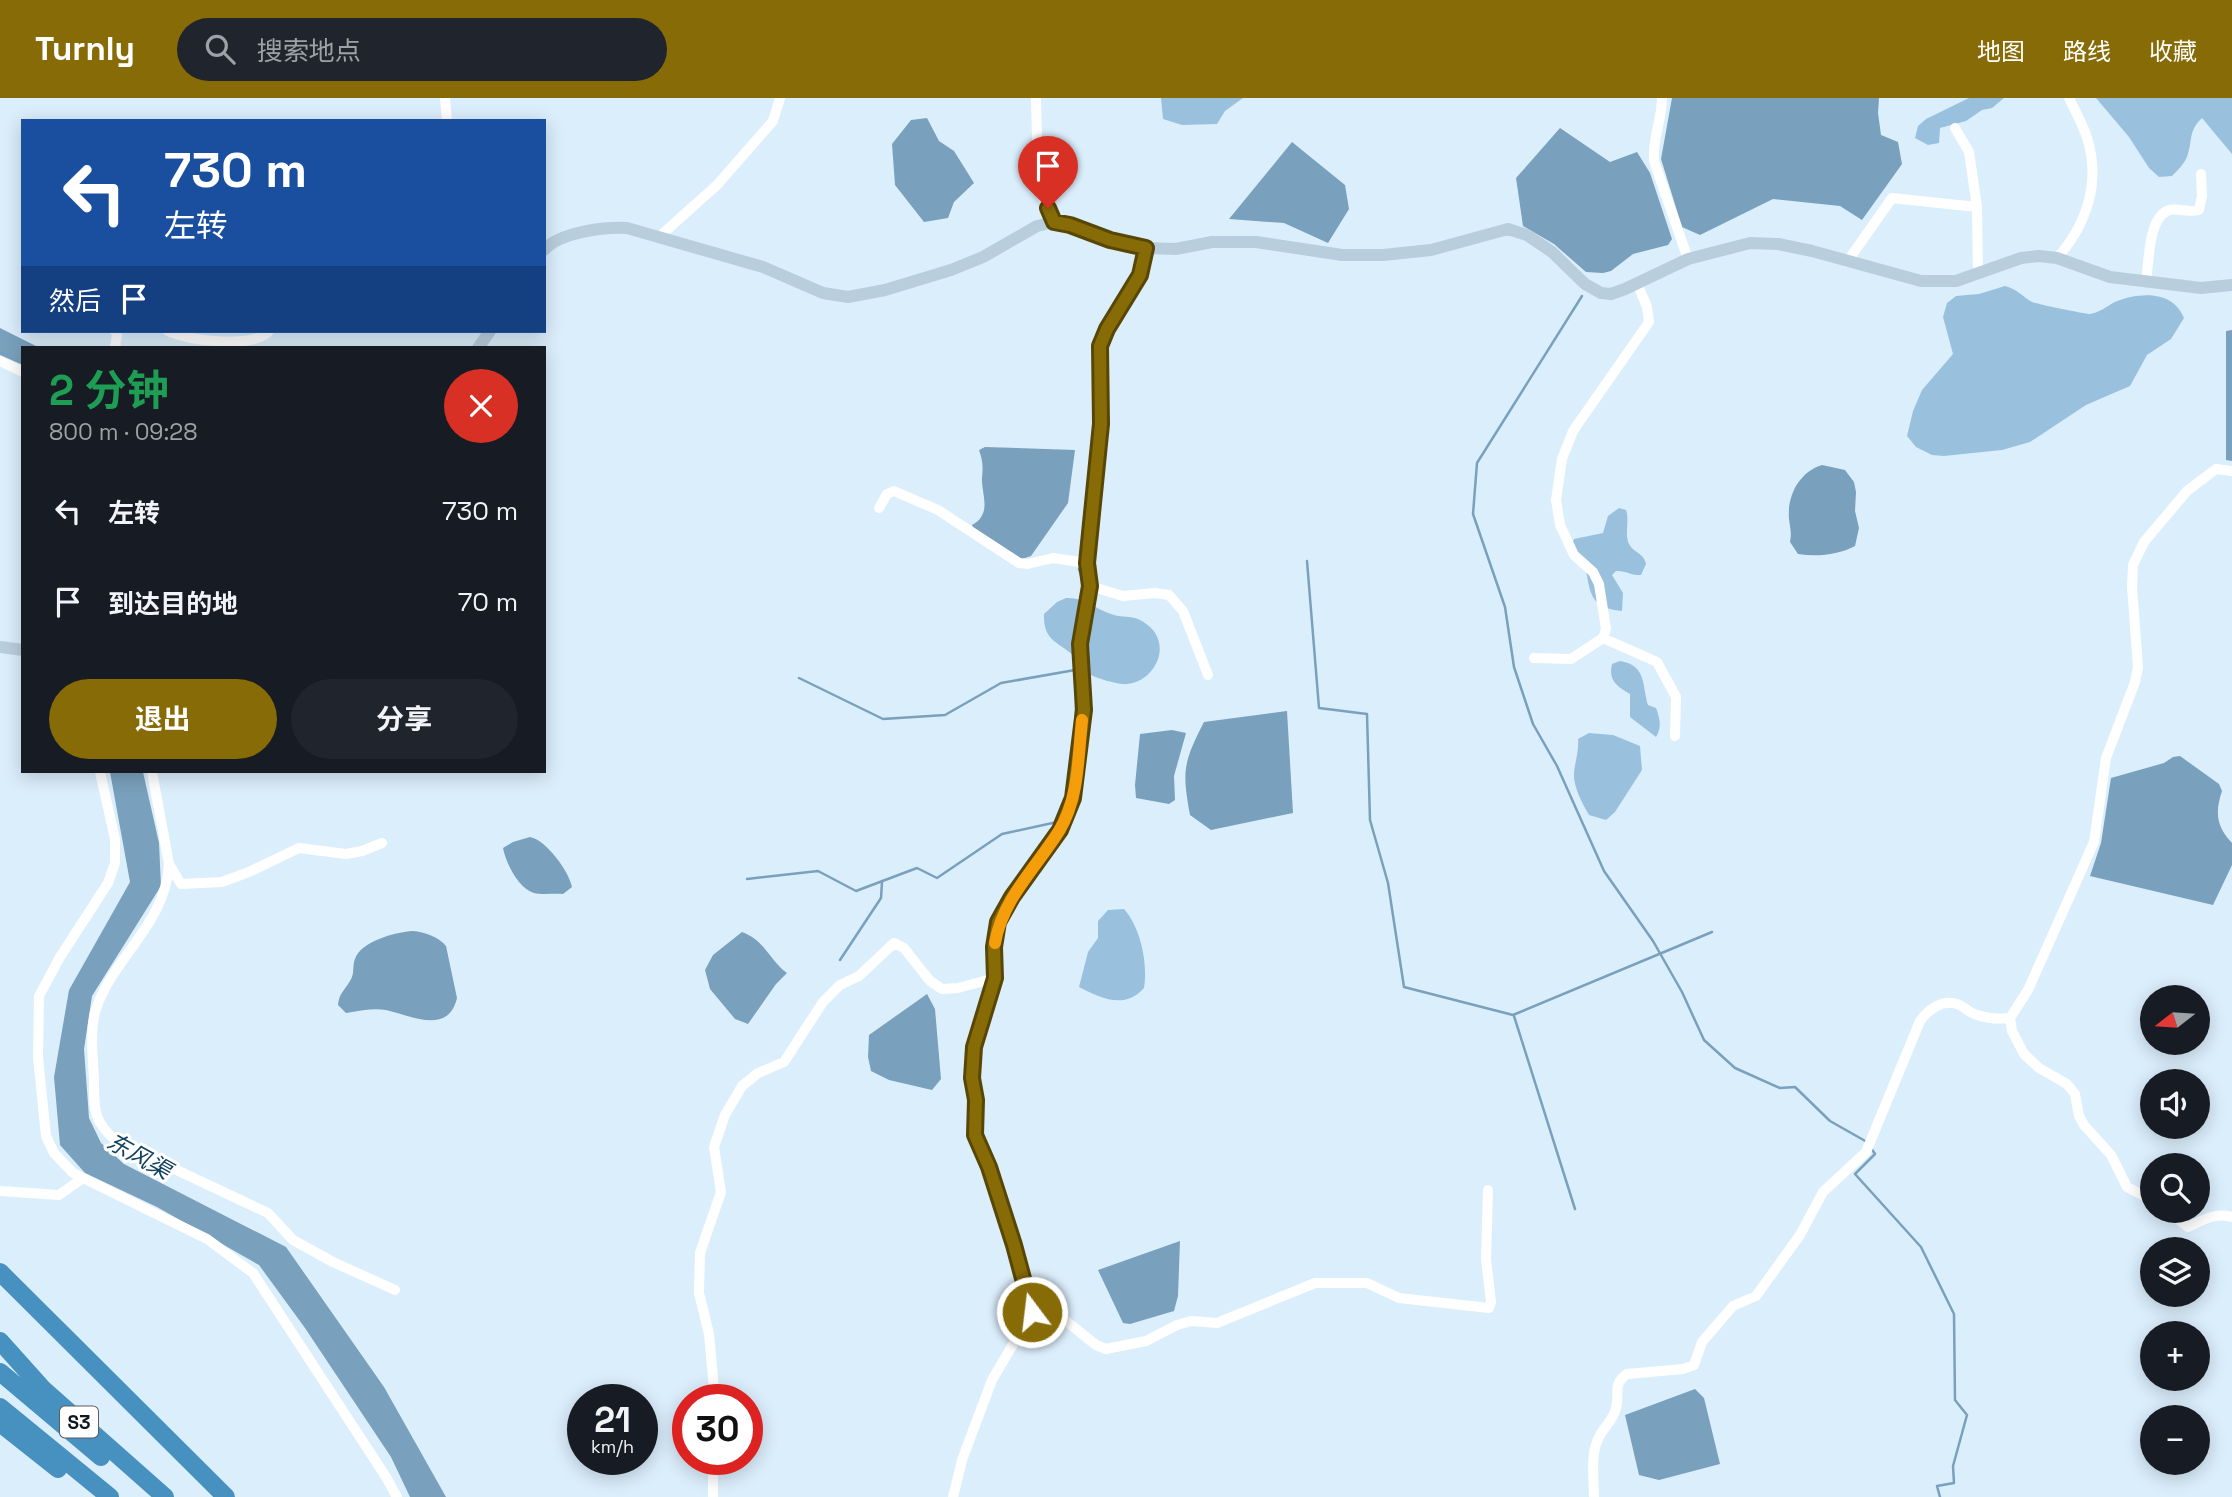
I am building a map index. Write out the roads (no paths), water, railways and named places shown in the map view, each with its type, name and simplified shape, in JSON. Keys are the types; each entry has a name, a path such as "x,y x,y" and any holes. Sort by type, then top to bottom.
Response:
{"highway":[{"path":"0,1272 226,1497"},
{"name":"S3","path":"0,1341 43,1390 165,1497"},
{"path":"0,1373 150,1497"},
{"path":"0,1406 110,1497"},
{"name":"S3","path":"0,1423 93,1497"}],"street":[{"path":"445,98 447,119"},
{"path":"659,237 717,185 765,131 773,121 780,98"},
{"path":"1036,98 1038,180 1041,195 1054,222"},
{"path":"1662,98 1653,147 1654,161 1688,259"},
{"path":"2057,258 2070,244 2085,216 2093,183 2093,163 2087,136 2069,98"},
{"path":"1955,128 1969,152 1977,207 1978,273"},
{"path":"2146,282 2154,226 2161,214 2170,210 2199,210 2202,196 2201,174"},
{"path":"1847,262 1892,198 1977,207"},
{"path":"546,248 575,234 606,227 627,228 763,267 823,293 848,297 885,290 951,270 983,257 1037,226 1054,222 1146,248 1176,249 1212,242 1256,242 1342,255 1383,255 1431,250 1508,229 1527,235 1552,252 1585,284 1601,293 1611,293 1637,283 1688,259 1750,243 1778,244 1812,251 1921,281 1956,281 2021,258 2039,256 2057,258 2110,277 2202,288 2232,285"},
{"path":"953,1497 962,1460 992,1380 1032,1312 989,1167 975,1135 976,1100 972,1078 974,1047 995,978 994,947 998,922 1012,897 1060,830 1073,798 1084,710 1080,644 1090,586 1087,563 1101,424 1100,346 1107,329 1140,275 1146,248"},
{"path":"1534,658 1571,659 1602,638 1606,629 1599,584 1593,572 1574,555 1560,525 1556,500 1562,459 1573,431 1649,322 1647,307 1637,283"},
{"path":"173,333 243,342 268,333"},
{"path":"0,361 21,371"},
{"path":"2140,1193 2127,1186 2111,1155 2084,1125 2079,1116 2075,1094 2067,1084 2039,1068 2024,1054 2012,1031 2010,1018 2028,990 2094,842 2106,758 2135,682 2138,667 2133,565 2144,542 2186,491 2216,469 2232,471"},
{"path":"879,508 887,494 894,491 938,510 1018,563 1028,564 1053,558 1087,563"},
{"path":"1090,586 1123,596 1155,593 1169,595 1183,611 1208,675"},
{"path":"1602,638 1657,662 1676,697 1675,736"},
{"path":"0,647 21,650"},
{"path":"100,773 115,839 115,863 108,883 60,957 39,996 38,1057 46,1136 54,1153 73,1173 206,1239 253,1273 397,1497"},
{"path":"152,773 169,864 181,884 222,882 299,848 346,854 382,843"},
{"path":"169,864 163,897 157,912 97,1006 93,1074 94,1111 100,1124 117,1142 268,1213 293,1240 395,1290"},
{"path":"714,1384 709,1334 699,1293 700,1253 721,1192 713,1147 725,1115 742,1086 758,1073 784,1062 823,1002 840,985 859,976 894,943 904,948 930,981 942,989 958,988 995,978"},
{"path":"1594,1497 1594,1450 1616,1408 1616,1387 1621,1378 1627,1374 1694,1366 1702,1342 1732,1306 1756,1296 1800,1235 1823,1192 1869,1145 1920,1021 1928,1010 1943,1003 1957,1004 1973,1014 1993,1020 2010,1018"},
{"path":"0,1191 59,1195 83,1178"},
{"path":"1032,1312 1042,1310 1066,1321 1096,1345 1106,1349 1146,1341 1191,1321 1217,1323 1315,1283 1367,1283 1399,1298 1489,1308 1491,1302 1486,1259 1488,1190"},
{"path":"2210,1216 2224,1214 2232,1217"},
{"path":"713,1475 713,1497"}],"waterway":[{"path":"1582,296 1477,463 1473,514 1505,607 1514,667 1533,724 1557,766 1604,871 1653,941 1682,992 1704,1040 1735,1068 1780,1088 1795,1087 1830,1121 1867,1142"},
{"path":"1307,561 1319,708 1367,714 1370,820 1388,883 1404,987 1513,1015 1712,932"},
{"path":"1079,569 1086,589"},
{"path":"1071,780 1076,661"},
{"path":"799,678 883,719 945,715 1001,683 1075,670"},
{"path":"747,879 818,871 856,891 917,868 937,878 1002,834 1057,822 1069,794"},
{"path":"840,960 881,898 882,882"},
{"path":"1514,1016 1575,1209"},
{"path":"1871,1148 1875,1154 1855,1174 1921,1247 1954,1314 1955,1400 1967,1415 1953,1466 1954,1483 1937,1486 1940,1497"}],"water label":[{"name":"东风渠","path":"139,1156"}]}
